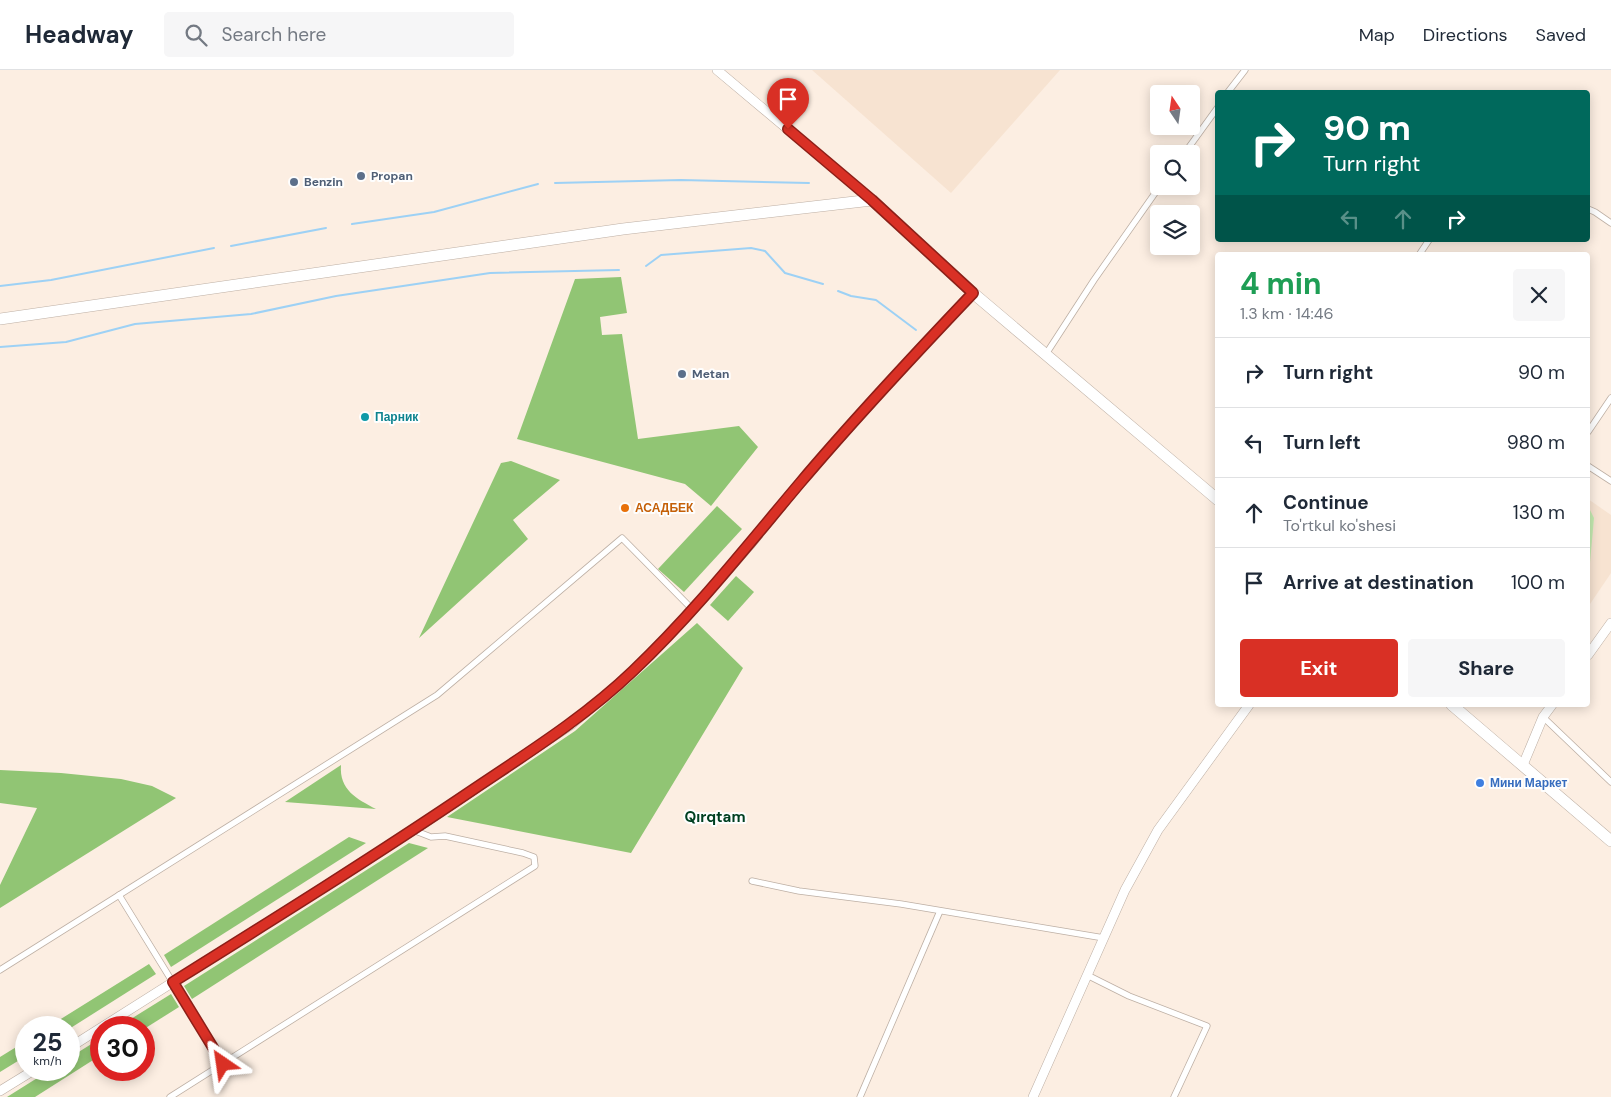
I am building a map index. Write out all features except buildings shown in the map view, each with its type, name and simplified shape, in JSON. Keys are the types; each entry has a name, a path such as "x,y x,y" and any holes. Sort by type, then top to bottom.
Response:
{"highway":[{"path":"0,319 614,230 872,200 973,293 1215,497"},
{"path":"1454,707 1611,841"}],"main road":[{"path":"717,70 872,200"},
{"path":"80,1041 413,830 572,724 632,672 693,610 808,475 921,348 973,293"},
{"path":"1590,653 1611,623"},
{"path":"1032,1097 1125,890 1158,830 1248,707"},
{"path":"1523,764 1543,717 1550,707"},
{"path":"0,1091 16,1081"}],"street":[{"path":"1230,90 1245,70"},
{"path":"1191,145 1215,111"},
{"path":"1046,354 1115,249 1154,195"},
{"path":"1590,210 1611,223"},
{"path":"1590,429 1611,398"},
{"path":"1590,467 1611,481"},
{"path":"0,970 437,695 622,538 693,610"},
{"path":"1543,717 1610,778"},
{"path":"170,1097 536,866 534,857 524,853 446,836 431,837 413,830"},
{"path":"752,881 799,891 940,911 1104,938"},
{"path":"119,895 223,1064"},
{"path":"860,1097 940,911"},
{"path":"1087,975 1130,996 1207,1026 1174,1097"}],"shaded area":[{"path":"812,70 1060,70 951,193"},
{"path":"1590,500 1611,515 1611,573 1590,604"}],"green space":[{"path":"621,277 627,313 600,317 602,335 622,334 638,439 739,426 758,447 711,506 685,484 517,439 575,279"},
{"path":"511,461 560,480 513,520 528,539 419,638 501,463"},
{"path":"717,506 742,529 684,592 658,569"},
{"path":"1590,510 1594,518 1590,563"},
{"path":"736,576 754,592 728,621 710,605"},
{"path":"697,623 743,668 631,853 447,817 575,731"},
{"path":"341,765 341,774 346,787 356,797 376,809 285,802"},
{"path":"0,770 61,773 121,779 152,786 176,798 0,908 0,885 37,808 0,803"},
{"path":"349,837 366,843 171,967 164,955"},
{"path":"409,843 428,848 192,999 184,986"},
{"path":"149,964 156,974 80,1022 80,1016 66,1016"},
{"path":"171,994 179,1007 155,1022 155,1016 136,1016"},
{"path":"90,1045 90,1062 80,1068 80,1051"},
{"path":"15,1048 15,1063 0,1072 0,1057"},
{"path":"32,1081 60,1081 35,1097 7,1097"}],"waterway":[{"path":"555,183 681,180 809,183"},
{"path":"352,224 434,212 538,184"},
{"path":"231,246 326,228"},
{"path":"0,286 51,280 214,248"},
{"path":"646,266 661,255 751,248 765,251 785,273 823,284"},
{"path":"0,347 66,342 135,324 251,314 336,296 490,273 619,270"},
{"path":"838,291 851,296 876,300 916,330"}],"place":[{"name":"Propan","path":"361,176"},
{"name":"Benzin","path":"294,182"},
{"name":"Metan","path":"682,374"},
{"name":"Парник","path":"365,417"},
{"name":"АСАДБЕК","path":"625,508"},
{"name":"Мини Маркет","path":"1480,783"}],"district":[{"name":"Qırqtam","path":"715,817"}],"route":[{"path":"223,1064 173,982 423,824 572,724 632,672 693,610 750,545 813,468 973,293 872,200 788,129"}]}
